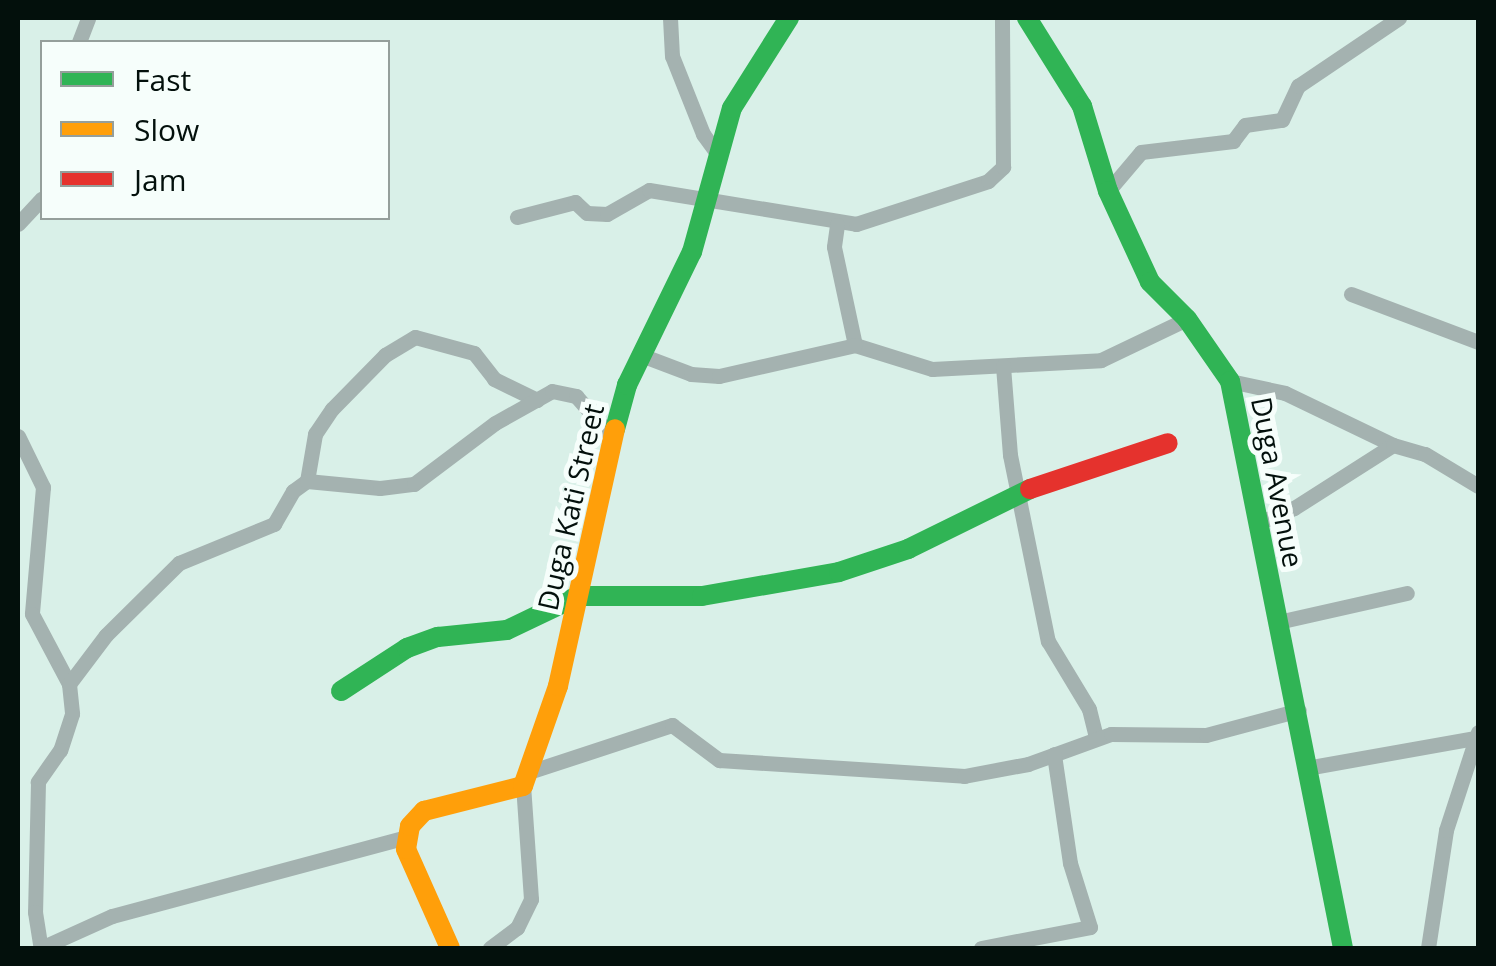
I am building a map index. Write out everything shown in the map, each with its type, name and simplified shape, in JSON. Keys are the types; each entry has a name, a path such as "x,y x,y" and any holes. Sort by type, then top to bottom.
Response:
{"street":[{"path":"670,18 672,56 702,134 719,156"},
{"path":"517,216 575,202 586,213 607,214 649,190 708,196 837,226 998,174 1005,90 1002,18"},
{"name":"Duga Avenue","path":"1027,18 1082,106 1108,191 1150,282 1188,319 1230,381 1256,524 1312,766 1343,948"},
{"path":"1108,191 1141,152 1233,141 1244,125 1282,120 1298,86 1399,18"},
{"name":"Duga Kati Street","path":"524,779 558,686 610,434 640,356 674,300 732,108 781,20"},
{"path":"18,224 40,200"},
{"path":"837,226 834,247 855,345"},
{"path":"1350,294 1478,342"},
{"path":"640,356 691,374 719,376 855,345 932,370 1102,360 1188,319"},
{"path":"307,481 315,434 332,409 385,354 414,336 474,353 494,379 537,400"},
{"path":"1004,366 1003,408 1048,641 1089,709 1096,738"},
{"path":"1230,381 1284,394 1392,444 1425,454 1478,486"},
{"path":"69,684 106,635 179,564 274,524 292,491 307,481 380,488 414,484 552,391 576,396 610,434"},
{"path":"18,436 43,487 32,614 69,684 72,714 60,750 38,782 35,912 41,948 112,916 408,836"},
{"path":"341,691 407,648 438,637 507,630 578,596 702,596 798,582 908,549 1020,495 1168,444"},
{"path":"1256,524 1294,508 1392,444"},
{"path":"1278,622 1407,593"},
{"path":"450,948 410,860 408,836 424,812 672,725 719,760 881,774 964,776 1054,754 1096,738 1206,735 1299,710"},
{"path":"1312,766 1477,735 1446,830 1428,948"},
{"path":"981,948 1090,927 1070,862 1054,754"},
{"path":"490,948 517,928 531,899 524,779"},
{"path":"18,783 38,782"}],"traffic: fast":[{"path":"615,429 627,385 692,252 732,108 789,18"},
{"path":"1027,18 1082,106 1108,191 1150,282 1187,319 1230,381 1343,948"},
{"path":"341,691 407,648 438,637 507,630 578,596 702,596 839,572 908,549 1030,489"}],"traffic: slow":[{"path":"450,948 406,849 410,826 424,811 523,786 558,686 615,429"}],"traffic: jam":[{"path":"1030,489 1168,443"}]}
